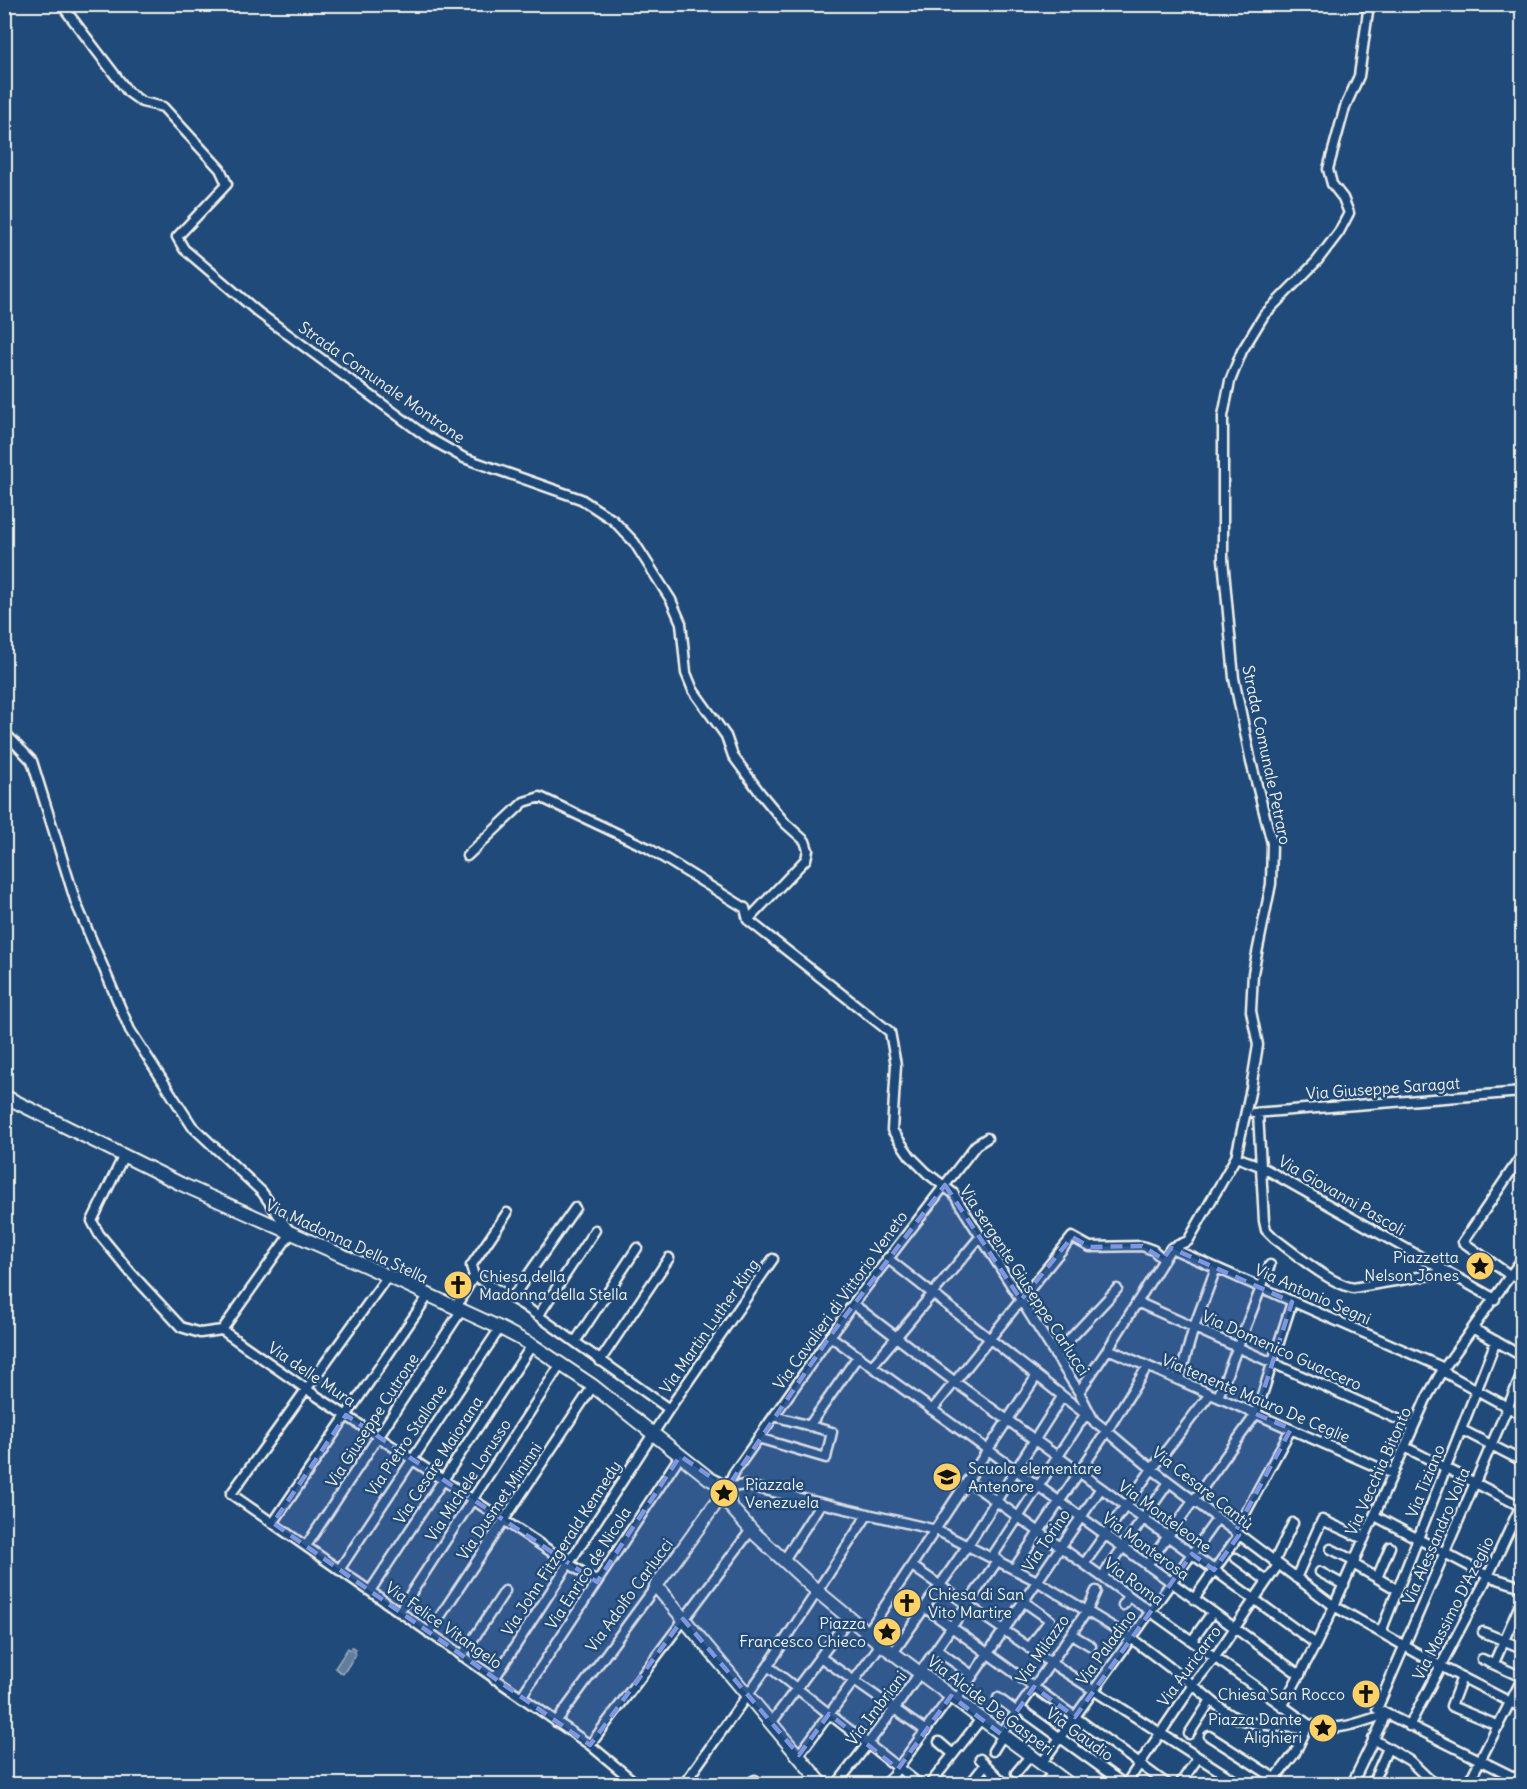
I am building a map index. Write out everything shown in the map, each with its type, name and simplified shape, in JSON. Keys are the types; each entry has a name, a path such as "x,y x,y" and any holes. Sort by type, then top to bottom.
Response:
{"street":[{"name":"Strada Comunale Montrone","path":"61,4 128,92 142,102 163,107 220,169 227,184 177,237 184,249 259,313 427,437 464,458 581,499 613,519 634,542 671,600 681,623 686,673 693,690 726,736 734,756 760,794 785,824 805,842 808,850 806,859 748,920"},
{"name":"Strada Comunale Petraro","path":"1170,1248 1188,1240 1236,1157 1258,1045 1251,1011 1253,973 1271,884 1272,843 1251,762 1234,678 1223,559 1222,416 1230,381 1242,351 1264,315 1317,261 1339,232 1349,213 1343,198 1332,184 1328,169 1345,107 1359,76 1369,4"},
{"path":"4,732 32,761 76,903 130,1030 192,1126 262,1192 291,1233 222,1330 200,1333 181,1327 99,1234 92,1221 124,1155"},
{"path":"467,856 524,802 540,797 648,849 745,908 748,920 890,1032 896,1065 892,1130 910,1156 927,1173 945,1185"},
{"name":"Via Giuseppe Saragat","path":"1246,1114 1522,1092"},
{"name":"Via Madonna Della Stella","path":"4,1096 181,1184 500,1328 532,1345 593,1386 710,1479 727,1488"},
{"path":"1258,1113 1264,1221 1266,1230 1274,1238 1344,1286 1353,1288 1448,1272"},
{"name":"Via Cavalieri di Vittorio Veneto","path":"727,1488 733,1474 758,1438 887,1258 976,1144 987,1138"},
{"path":"1511,1276 1463,1242 1522,1155"},
{"name":"Via Giovanni Pascoli","path":"1236,1157 1260,1166 1495,1299"},
{"name":"Via sergente Giuseppe Carlucci","path":"945,1185 981,1237 1079,1392 1095,1423"},
{"path":"512,1298 575,1208"},
{"name":"Via Giuseppe Cutrone","path":"306,1546 380,1436 458,1309 474,1276 471,1266 507,1213"},
{"path":"538,1316 595,1230"},
{"path":"872,1366 981,1237"},
{"path":"932,1410 1072,1237 1090,1247 1142,1246 1153,1250 1163,1259"},
{"path":"575,1342 636,1248"},
{"path":"1079,1392 1108,1350 1170,1248"},
{"name":"Via Antonio Segni","path":"1170,1248 1443,1369 1522,1415"},
{"path":"600,1361 669,1258"},
{"name":"Via Cesare Cantù","path":"887,1258 1152,1469 1334,1606 1440,1666 1522,1708"},
{"name":"Via Martin Luther King","path":"653,1434 773,1259"},
{"name":"Via Vecchia Bitonto","path":"1282,1707 1316,1644 1375,1516 1413,1426 1443,1369 1522,1261"},
{"path":"1084,1564 1152,1469 1214,1396 1270,1265"},
{"path":"1179,1380 1194,1327 1216,1268"},
{"path":"474,1276 512,1298 669,1410"},
{"path":"306,1389 387,1277"},
{"path":"1055,1355 1117,1289"},
{"path":"273,1523 428,1296"},
{"name":"Via Domenico Guaccero","path":"1137,1302 1413,1426"},
{"path":"1147,1565 1256,1414 1292,1302"},
{"name":"Via Monteleone","path":"853,1304 955,1382 1316,1644"},
{"name":"Via Pietro Stallone","path":"339,1570 500,1328"},
{"path":"1474,1329 1522,1356"},
{"name":"Via delle Mura","path":"222,1330 306,1389 597,1582"},
{"name":"Via Monterosa","path":"830,1336 1300,1675"},
{"name":"Via Tiziano","path":"1381,1632 1496,1341"},
{"name":"Via Cesare Maiorana","path":"370,1591 532,1345"},
{"name":"Via tenente Mauro De Ceglie","path":"1108,1350 1393,1474"},
{"path":"809,1426 858,1356"},
{"name":"Via Michele Lorusso","path":"399,1612 561,1364"},
{"path":"1014,1569 1147,1367"},
{"name":"Via Alessandro Volta","path":"1386,1714 1377,1709 1522,1374"},
{"path":"867,1633 1036,1377"},
{"name":"Via Dusmet Mininni","path":"429,1633 593,1386"},
{"name":"Via Felice Vitangelo","path":"306,1389 231,1494 590,1745 637,1785"},
{"path":"1062,1397 968,1545 893,1653 818,1592 730,1506 727,1488 744,1485 936,1530 968,1545 995,1558 1037,1581 1131,1638 1236,1718 1257,1724 1341,1729 1386,1714 1522,1781"},
{"name":"Via Imbriani","path":"837,1785 921,1674 967,1605 1018,1516 1085,1415"},
{"path":"758,1438 826,1458 832,1432 774,1416"},
{"path":"1194,1599 1237,1534 1290,1429"},
{"path":"1462,1430 1522,1461"},
{"name":"Via John Fitzgerald Kennedy","path":"494,1679 653,1434"},
{"path":"1405,1447 1522,1505"},
{"name":"Via Enrico de Nicola","path":"521,1697 680,1456"},
{"name":"Via Roma","path":"968,1481 1282,1707"},
{"path":"1102,1577 1169,1482"},
{"name":"Via Adolfo Carlucci","path":"556,1722 727,1488"},
{"name":"Via Torino","path":"886,1785 988,1653 1101,1488"},
{"path":"784,1560 821,1503"},
{"name":"Via Massimo D'Azeglio","path":"1409,1726 1488,1576 1522,1505"},
{"path":"684,1785 768,1666 868,1514"},
{"path":"1375,1516 1488,1576 1522,1587"},
{"name":"Via Paladino","path":"1041,1764 1217,1519"},
{"path":"1296,1578 1322,1520 1364,1539"},
{"name":"Via Auricarro","path":"1125,1785 1267,1581 1293,1523"},
{"path":"590,1745 752,1530"},
{"path":"1377,1578 1390,1546"},
{"path":"1330,1549 1398,1590"},
{"path":"1236,1558 1267,1581"},
{"path":"912,1566 1051,1663 1160,1732 1229,1782 1240,1785"},
{"path":"1320,1572 1344,1585"},
{"path":"656,1586 822,1785"},
{"path":"462,1656 505,1591"},
{"name":"Via Milazzo","path":"993,1751 1018,1710 1087,1611 1096,1591"},
{"path":"1123,1605 1129,1596"},
{"path":"1494,1663 1522,1600"},
{"path":"1023,1601 1050,1620 1029,1648"},
{"path":"924,1607 1167,1785"},
{"path":"1192,1641 1209,1617"},
{"path":"771,1723 849,1618"},
{"path":"1483,1632 1522,1648"},
{"path":"1071,1634 1091,1646"},
{"path":"799,1755 881,1644"},
{"path":"937,1650 972,1675"},
{"name":"Via Alcide De Gasperi","path":"893,1653 1069,1785"},
{"path":"820,1657 926,1731"},
{"path":"1468,1785 1522,1678 1482,1659"},
{"path":"768,1666 919,1785"},
{"path":"1462,1677 1451,1706 1499,1726"},
{"name":"Via Gaudio","path":"998,1698 1060,1738 1125,1785"},
{"path":"1189,1734 1211,1700"},
{"path":"1282,1707 1307,1726"},
{"path":"1352,1785 1386,1714"},
{"path":"930,1785 981,1719"},
{"path":"1209,1736 1274,1782 1295,1753 1307,1726"},
{"path":"1373,1739 1410,1761 1434,1785"},
{"path":"939,1742 953,1754"},
{"path":"1372,1785 1388,1748"},
{"path":"1016,1773 1030,1756"},
{"path":"1180,1785 1197,1758"},
{"path":"970,1784 983,1762 1005,1785"},
{"path":"1043,1785 1054,1773"},
{"path":"748,1785 755,1780 758,1785"}],"highlighted area":[{"path":"945,1185 1021,1300 1072,1237 1090,1247 1142,1246 1163,1259 1171,1248 1292,1302 1256,1414 1291,1429 1235,1532 1239,1535 1214,1570 1192,1554 1075,1717 1034,1687 1001,1734 951,1696 898,1769 829,1714 799,1755 683,1619 590,1745 273,1523 346,1415 597,1582 680,1456 727,1488 830,1336"}],"water":[{"path":"352,1647 356,1649 354,1652 356,1654 343,1674 335,1668 348,1648 351,1650"}],"place":[{"name":"Piazzetta Nelson Jones","path":"1480,1266"},
{"name":"Chiesa della Madonna della Stella","path":"458,1285"},
{"name":"Scuola elementare Antenore","path":"947,1477"},
{"name":"Piazzale Venezuela","path":"724,1493"},
{"name":"Chiesa di San Vito Martire","path":"907,1603"},
{"name":"Piazza Francesco Chieco","path":"887,1632"},
{"name":"Chiesa San Rocco","path":"1366,1694"},
{"name":"Piazza Dante Alighieri","path":"1323,1728"}]}
